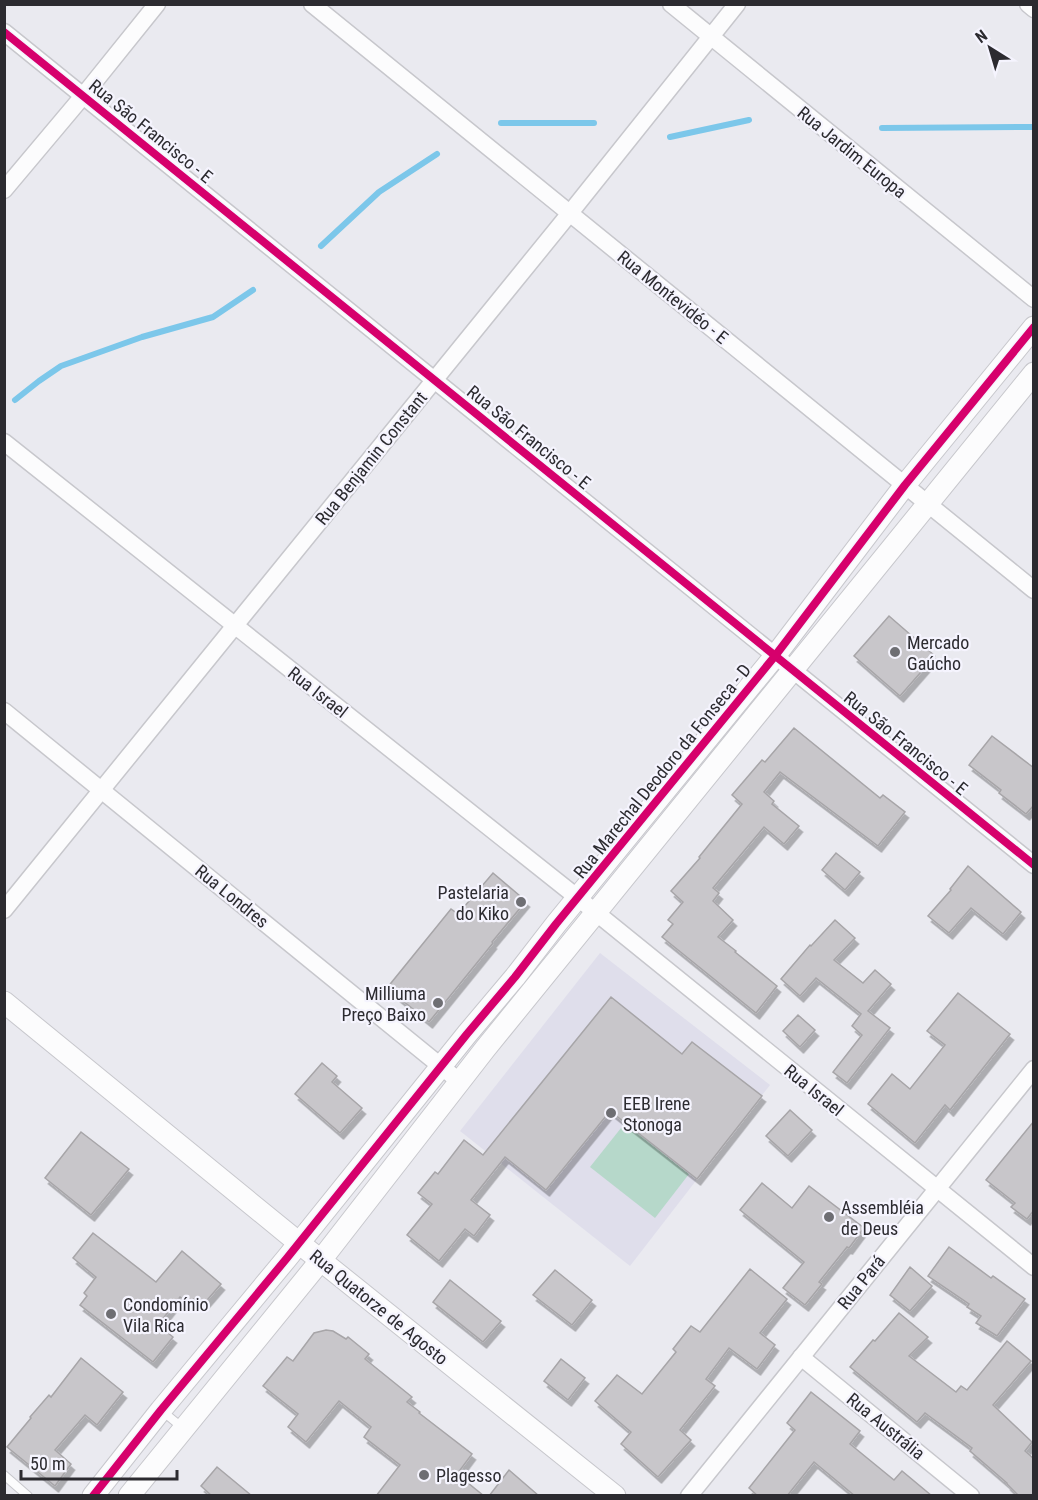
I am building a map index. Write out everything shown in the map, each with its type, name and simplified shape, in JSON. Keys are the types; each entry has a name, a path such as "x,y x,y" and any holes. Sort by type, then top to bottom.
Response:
{"street":[{"path":"4,190 158,4"},
{"name":"Rua Montevidéo - E","path":"312,4 1034,590"},
{"name":"Rua Jardim Europa","path":"670,4 1034,299"},
{"name":"Rua Benjamin Constant","path":"4,910 737,4"},
{"path":"1028,4 1034,9"},
{"name":"Rua São Francisco - E","path":"4,32 1034,865"},
{"name":"Rua Marechal Deodoro da Fonseca - D","path":"93,1496 775,656 905,485 1034,327"},
{"name":"Rua Marechal Deodoro da Fonseca - D","path":"184,1429 325,1254 459,1081 1034,373"},
{"name":"Rua Israel","path":"4,442 578,898 1034,1267"},
{"name":"Rua Londres","path":"4,711 459,1081"},
{"path":"515,977 533,990"},
{"name":"Rua Quatorze de Agosto","path":"4,1002 298,1243 325,1254 615,1496"},
{"name":"Rua Pará","path":"688,1496 1034,1069"},
{"path":"376,1146 397,1162"},
{"name":"Rua Austrália","path":"801,1357 971,1496"},
{"path":"129,1496 184,1429"}],"lane":[{"path":"161,1410 184,1429"},
{"path":"4,1475 28,1496"}],"shaded area":[{"name":"EEB Irene Stonoga","path":"600,953 770,1085 630,1266 460,1131"}],"green space":[{"path":"625,1123 689,1174 655,1218 590,1167"}],"building":[{"path":"889,616 935,656 900,696 854,656"},
{"path":"794,728 880,798 883,795 905,812 878,846 780,772 764,792 774,801 772,804 799,826 784,844 764,827 713,888 719,893 713,901 733,920 718,937 777,986 756,1013 662,937 673,924 668,920 683,902 671,891 742,804 732,795 762,760 765,762"},
{"path":"992,736 1034,768 1034,805 1026,814 999,793 1001,790 969,765"},
{"path":"836,853 860,872 845,890 822,870"},
{"path":"968,866 1021,912 1003,934 971,908 949,933 928,916"},
{"path":"493,873 526,901 429,1022 387,988 451,909 458,914"},
{"path":"835,920 855,938 834,960 863,983 875,970 891,984 868,1011 890,1028 847,1083 833,1072 862,1035 852,1026 861,1014 816,978 800,996 781,979"},
{"path":"958,993 1010,1034 950,1110 945,1105 915,1143 868,1104 892,1074 910,1089 945,1045 927,1031"},
{"path":"611,997 682,1054 692,1042 762,1096 697,1179 610,1111 546,1190 505,1157 471,1200 490,1215 474,1236 465,1229 439,1261 407,1235 432,1204 418,1193 435,1172 438,1174 464,1140 483,1155"},
{"path":"798,1015 815,1030 800,1047 783,1031"},
{"path":"322,1063 337,1076 332,1082 362,1108 340,1133 295,1094"},
{"path":"790,1110 812,1130 788,1156 766,1136"},
{"path":"1034,1121 1034,1210 1027,1219 1011,1207 1015,1203 986,1180"},
{"path":"81,1132 129,1169 91,1215 45,1178"},
{"path":"762,1183 792,1208 809,1186 864,1228 819,1282 822,1284 805,1305 783,1288 804,1262 740,1210"},
{"path":"93,1233 156,1282 182,1251 221,1284 202,1306 194,1299 189,1304 180,1297 158,1325 173,1337 153,1362 80,1305 87,1296 84,1293 96,1277 73,1258"},
{"path":"949,1247 991,1278 993,1276 1025,1299 997,1336 976,1323 981,1316 967,1307 969,1304 928,1276"},
{"path":"910,1267 932,1286 910,1311 890,1295"},
{"path":"750,1269 787,1299 760,1333 775,1345 757,1369 729,1348 706,1379 715,1386 680,1430 691,1440 658,1477 621,1444 631,1432 595,1401 617,1375 642,1394 676,1352 673,1349 691,1326 700,1332"},
{"path":"555,1270 592,1300 572,1325 533,1295"},
{"path":"450,1280 501,1321 483,1342 433,1302"},
{"path":"899,1313 928,1337 909,1356 956,1392 961,1386 967,1390 1007,1341 1031,1361 993,1405 1032,1442 1025,1451 1034,1459 1034,1496 1019,1496 970,1451 972,1448 925,1413 917,1422 850,1367"},
{"path":"333,1331 346,1339 348,1337 369,1354 365,1359 412,1397 407,1402 472,1454 457,1474 484,1496 376,1496 400,1465 364,1437 371,1427 339,1401 306,1442 288,1427 298,1414 263,1386 287,1357 293,1361 314,1333"},
{"path":"81,1358 123,1392 97,1425 85,1415 55,1450 71,1464 55,1486 7,1447 49,1395 51,1397"},
{"path":"561,1359 585,1378 568,1400 544,1381"},
{"path":"811,1392 860,1431 850,1444 894,1480 902,1471 932,1496 855,1496 814,1462 787,1496 758,1496 749,1488 795,1430 787,1423"},
{"path":"217,1467 252,1496 212,1496 201,1486"},
{"path":"509,1470 539,1496 489,1496"}],"waterway":[{"path":"670,137 749,120"},
{"path":"501,123 594,123"},
{"path":"882,128 1034,127"},
{"path":"321,246 379,192 437,154"},
{"path":"15,400 61,366 142,337 213,317 253,290"}],"cycle path":[{"path":"4,32 1034,865"},
{"path":"93,1496 775,656 905,485 1034,327"}],"place":[{"name":"Mercado Gaúcho","path":"895,652"},
{"name":"Pastelaria do Kiko","path":"521,902"},
{"name":"Milliuma Preço Baixo","path":"438,1003"},
{"name":"EEB Irene Stonoga","path":"611,1113"},
{"name":"Assembléia de Deus","path":"829,1217"},
{"name":"Condomínio Vila Rica","path":"111,1314"},
{"name":"Plagesso","path":"424,1475"}]}
